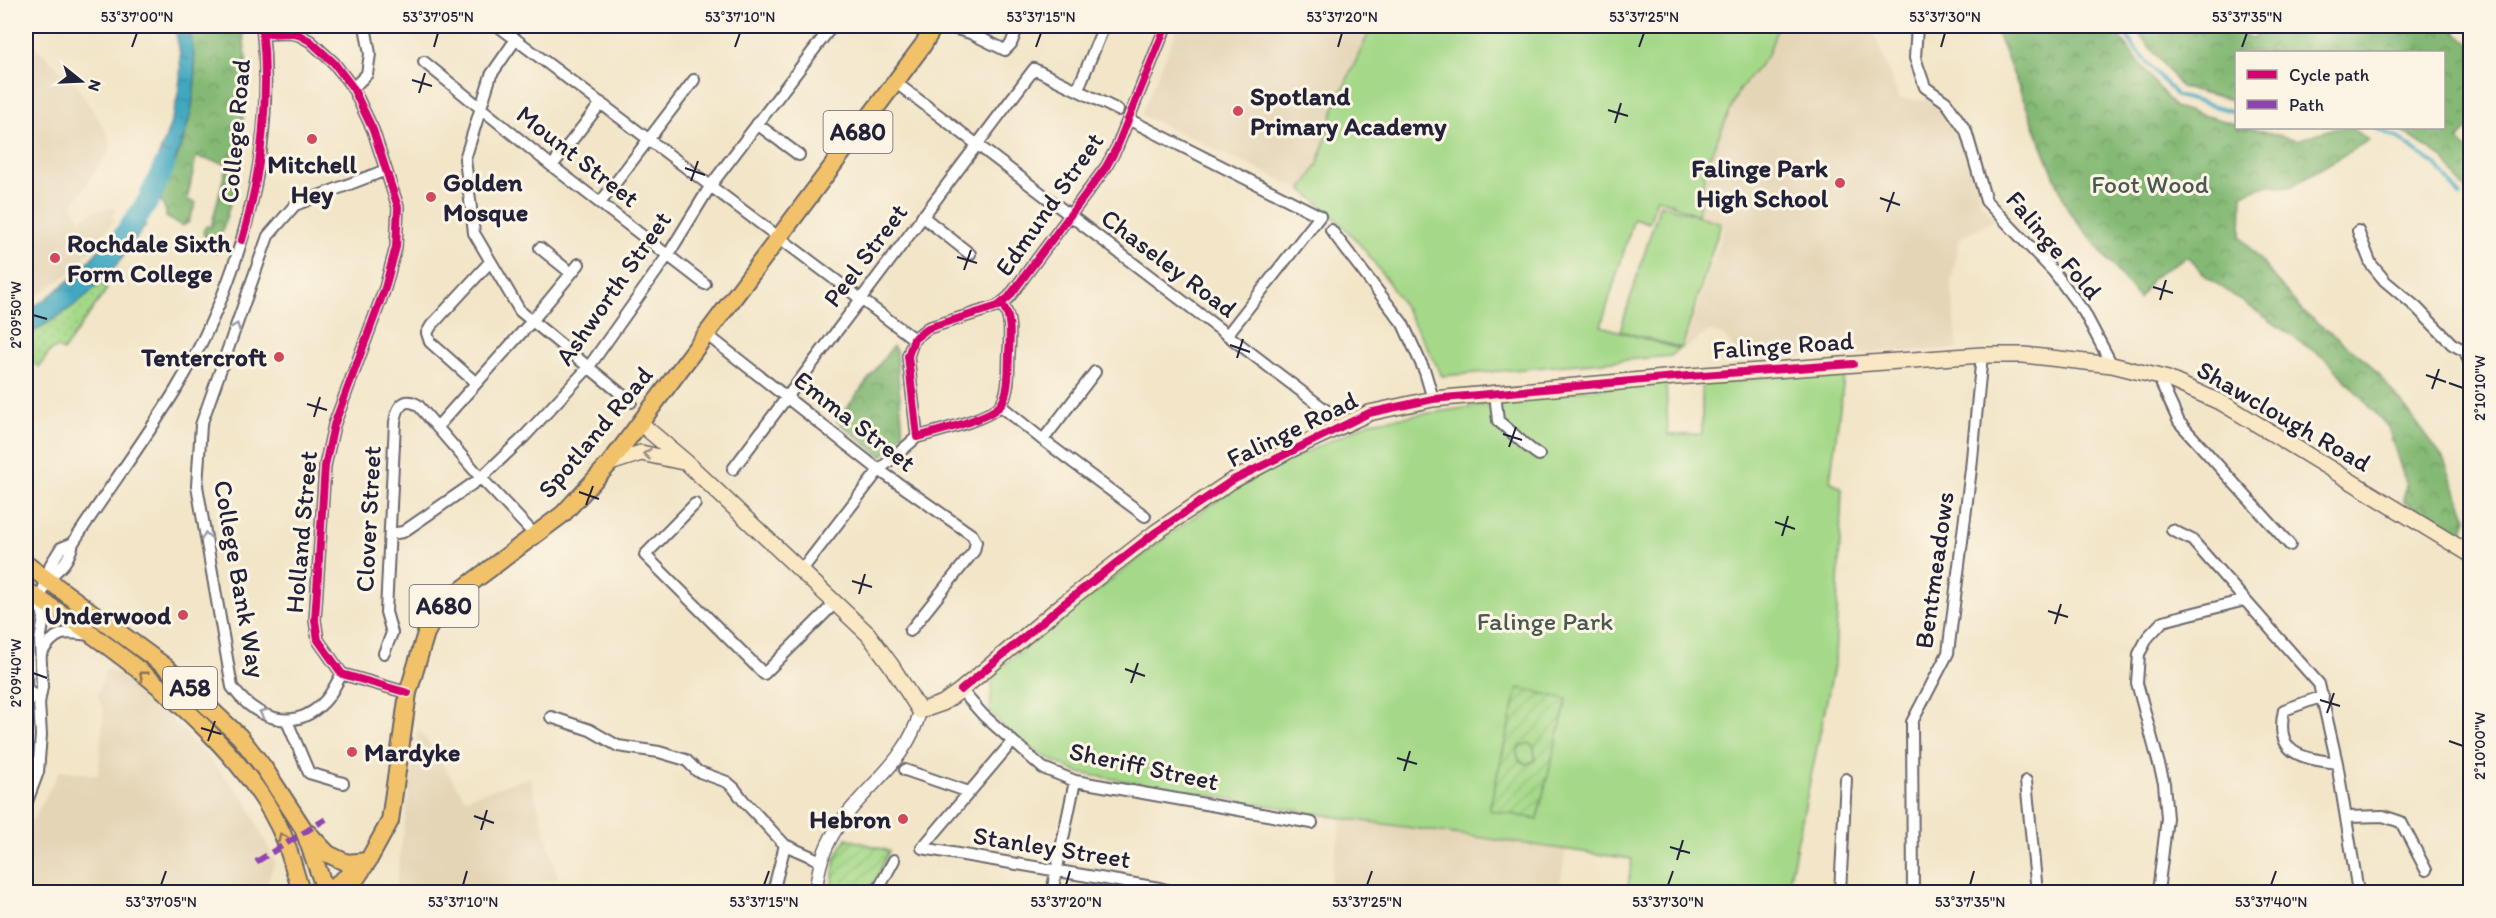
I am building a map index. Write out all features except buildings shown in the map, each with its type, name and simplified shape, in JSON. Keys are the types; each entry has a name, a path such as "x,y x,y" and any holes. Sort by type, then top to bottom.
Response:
{"main road":[{"name":"Spotland Road","path":"322,892 333,887 368,861 390,821 408,693 426,633 436,615 452,597 563,514 610,463 937,27"},
{"name":"Falinge Road","path":"920,711 943,703 961,690 1061,606 1156,532 1233,480 1370,413 1433,399 1684,376 1982,355 2024,355"},
{"name":"Shawclough Road","path":"2024,355 2112,364 2158,376 2224,404 2470,554"},
{"path":"640,423 686,462 868,634 920,711"},
{"path":"610,463 641,453 686,462"},
{"name":"A58","path":"26,564 157,660 204,700 240,737 264,768 303,828 328,854 347,863 368,861"},
{"name":"A58","path":"26,590 95,636 182,707 229,754 257,790 284,839 301,892"},
{"name":"A58","path":"303,828 322,892"},
{"path":"347,892 368,861"}],"street":[{"path":"353,88 367,74 370,54 365,26"},
{"path":"498,26 914,339"},
{"name":"Ashworth Street","path":"390,534 404,532 481,478 523,438 588,368 669,255 711,186 832,26"},
{"path":"908,26 937,27 970,33 1005,50 1011,44 1018,26"},
{"path":"1104,26 1078,88 1118,110"},
{"name":"Edmund Street","path":"1002,303 1106,167 1117,147 1166,26"},
{"name":"Falinge Fold","path":"1917,26 1915,57 1925,87 1946,102 1966,131 1986,201 2054,272 2084,312 2112,364"},
{"name":"Holland Street","path":"263,30 288,33 310,41 334,63 353,88 373,130 398,207 396,247 385,288 334,425 323,479 315,620 318,640 342,674"},
{"name":"College Road","path":"47,579 63,566 73,543 174,392 219,307 250,214 258,165 265,82 263,30"},
{"path":"516,39 491,75 465,159 474,233 520,311 632,402"},
{"name":"Mount Street","path":"424,62 552,166 705,284"},
{"name":"Peel Street","path":"733,469 1034,69 1078,88"},
{"path":"600,202 694,80"},
{"name":"Chaseley Road","path":"895,82 1331,414"},
{"path":"552,166 601,103"},
{"path":"1128,120 1320,216 1227,335"},
{"path":"757,124 799,155"},
{"name":"College Bank Way","path":"287,721 265,716 251,707 232,687 197,486 201,425 268,237 295,205 386,170"},
{"path":"922,216 970,254"},
{"path":"1331,230 1403,324 1425,372 1433,399"},
{"path":"2358,231 2371,264 2385,281 2416,307 2452,344 2468,349 2470,364"},
{"path":"540,248 571,273"},
{"path":"475,382 430,342 427,333 490,262"},
{"path":"535,535 437,427 532,321 579,264"},
{"path":"801,571 879,470 917,437 990,413 1001,406 1007,386 1010,336 1008,313 1002,303 928,328 914,339 908,356 917,437"},
{"name":"Emma Street","path":"706,334 879,470 972,535 976,542 974,551 910,631"},
{"name":"Bentmeadows","path":"1913,892 1912,722 1948,653 1971,469 1982,355"},
{"path":"1043,440 1095,372"},
{"path":"2158,376 2179,422 2290,545"},
{"path":"1495,393 1498,421 1539,455"},
{"name":"Clover Street","path":"384,653 392,633 386,612 396,414 400,405 406,402 418,405 437,427"},
{"path":"1001,406 1145,516"},
{"path":"695,504 645,555 764,674 836,603"},
{"path":"2172,530 2192,540 2319,684 2337,763 2358,892"},
{"path":"26,616 40,601 47,579"},
{"path":"2158,892 2167,818 2164,783 2137,682 2139,654 2148,637 2163,621 2245,600"},
{"path":"26,804 38,772 41,735 40,641 44,618 40,601"},
{"path":"41,654 55,637 67,632 95,636"},
{"path":"343,783 309,773 287,721 309,713 322,704 342,674 408,693"},
{"path":"26,678 26,687 39,703"},
{"name":"Sheriff Street","path":"961,690 1012,742 1043,768 1076,781 1312,823"},
{"path":"2323,696 2284,710 2281,726 2290,749 2304,759 2337,763"},
{"path":"816,892 821,861 829,840 841,820 894,760 915,730 920,711"},
{"path":"551,717 590,730 618,746 675,755 686,760 697,771 727,782 785,845 821,861"},
{"path":"905,770 969,792 1012,742"},
{"path":"1840,892 1846,779"},
{"path":"1052,892 1076,781"},
{"path":"2026,781 2037,892"},
{"name":"Stanley Street","path":"969,792 922,848 1174,892"},
{"path":"2347,817 2383,816 2401,822 2426,870"},
{"path":"773,892 785,845"},
{"path":"877,892 894,860"}],"shaded area":[{"name":"Spotland Primary Academy","path":"1178,26 1372,26 1335,106 1318,164 1302,190 1141,115"},
{"name":"Falinge Park High School","path":"1778,26 1872,26 1899,99 1929,100 1965,129 1980,201 1996,219 1960,238 1951,283 1958,349 1744,359 1724,336 1709,331 1684,349 1725,224 1698,215 1706,165 1739,90 1768,55"},
{"path":"26,38 75,83 108,134 111,148 72,206 81,219 96,210 117,208 112,217 115,220 73,271 26,304"},
{"path":"106,669 136,680 246,800 275,862 263,892 26,892 26,825 34,818 60,770 98,775 104,710 97,695"},
{"path":"418,727 465,798 530,777 558,878 507,892 395,892"},
{"path":"1342,818 1566,848 1559,892 1328,892"}],"green space":[{"path":"188,26 242,26 247,67 241,140 234,190 216,253 209,248 203,232 206,226 211,227 227,164 196,157 187,200 196,203 188,223 182,226 166,217 166,211 160,200 184,135 194,94 193,50"},
{"path":"1372,26 1778,26 1768,55 1739,90 1706,165 1698,215 1657,198 1649,223 1634,218 1601,326 1679,349 1671,356 1442,376 1383,274 1346,229 1302,190 1318,164 1335,106"},
{"name":"Foot Wood","path":"1994,26 2111,26 2174,107 2235,124 2235,129 2255,129 2298,140 2331,129 2352,129 2369,140 2290,187 2269,185 2242,194 2241,237 2302,311 2367,361 2443,458 2467,518 2461,537 2404,502 2406,484 2388,427 2328,361 2207,277 2187,256 2153,277 2139,299 2068,210"},
{"path":"2133,26 2216,26 2253,38 2266,26 2449,26 2470,44 2470,125 2458,140 2470,151 2470,197 2443,158 2399,129 2445,129 2445,51 2235,51 2235,101 2181,87"},
{"path":"1660,204 1721,223 1682,348 1620,331"},
{"path":"100,282 107,289 63,351 58,348 51,350 39,367 26,357 26,335 64,312"},
{"path":"893,346 896,351 903,433 882,457 837,421"},
{"name":"Falinge Park","path":"1845,370 1830,481 1842,488 1835,661 1787,892 1627,892 1632,859 1342,818 1079,773 1042,755 1019,740 990,711 993,673 1174,531 1231,491 1273,468 1370,422 1598,388 1666,382 1668,435 1702,434 1702,382"},
{"path":"1518,688 1567,699 1537,819 1489,810","holes":["1529,743 1534,747 1535,760 1527,764 1519,760 1517,752 1520,746"]},
{"path":"846,838 889,851 870,892 836,889 831,892 835,859"}],"water":[{"path":"173,26 188,26 193,50 194,94 184,135 160,200 146,186 169,127 179,86 181,66 179,46"},
{"path":"127,215 146,225 115,267 74,306 26,335 26,312 42,302 81,269"}],"waterway":[{"path":"2121,26 2134,47 2177,96 2235,112"},
{"path":"2377,129 2398,138 2437,166 2460,196"},
{"path":"119,243 148,201 164,166"}],"marked path":[{"path":"256,862 326,819"}],"cycle path":[{"path":"242,240 255,188 263,134 265,80 262,26"},
{"path":"1002,304 1009,321 1010,333 1007,385 1002,403 997,409 976,419 917,437 908,356 914,339 928,328 998,306 1009,297 1106,167 1117,147 1166,26"},
{"path":"263,34 299,35 310,41 334,63 353,88 373,130 398,207 396,247 385,288 334,425 325,466 315,620 318,640 342,674 408,693"},
{"path":"961,690 1061,606 1156,532 1233,480 1369,413 1433,399 1675,377 1853,364"}],"place":[{"name":"Spotland Primary Academy","path":"1238,111"},
{"name":"Mitchell Hey","path":"312,139"},
{"name":"Falinge Park High School","path":"1840,183"},
{"name":"Golden Mosque","path":"431,197"},
{"name":"Rochdale Sixth Form College","path":"55,258"},
{"name":"Tentercroft","path":"279,357"},
{"name":"Underwood","path":"183,615"},
{"name":"Mardyke","path":"352,752"},
{"name":"Hebron","path":"903,819"}]}
